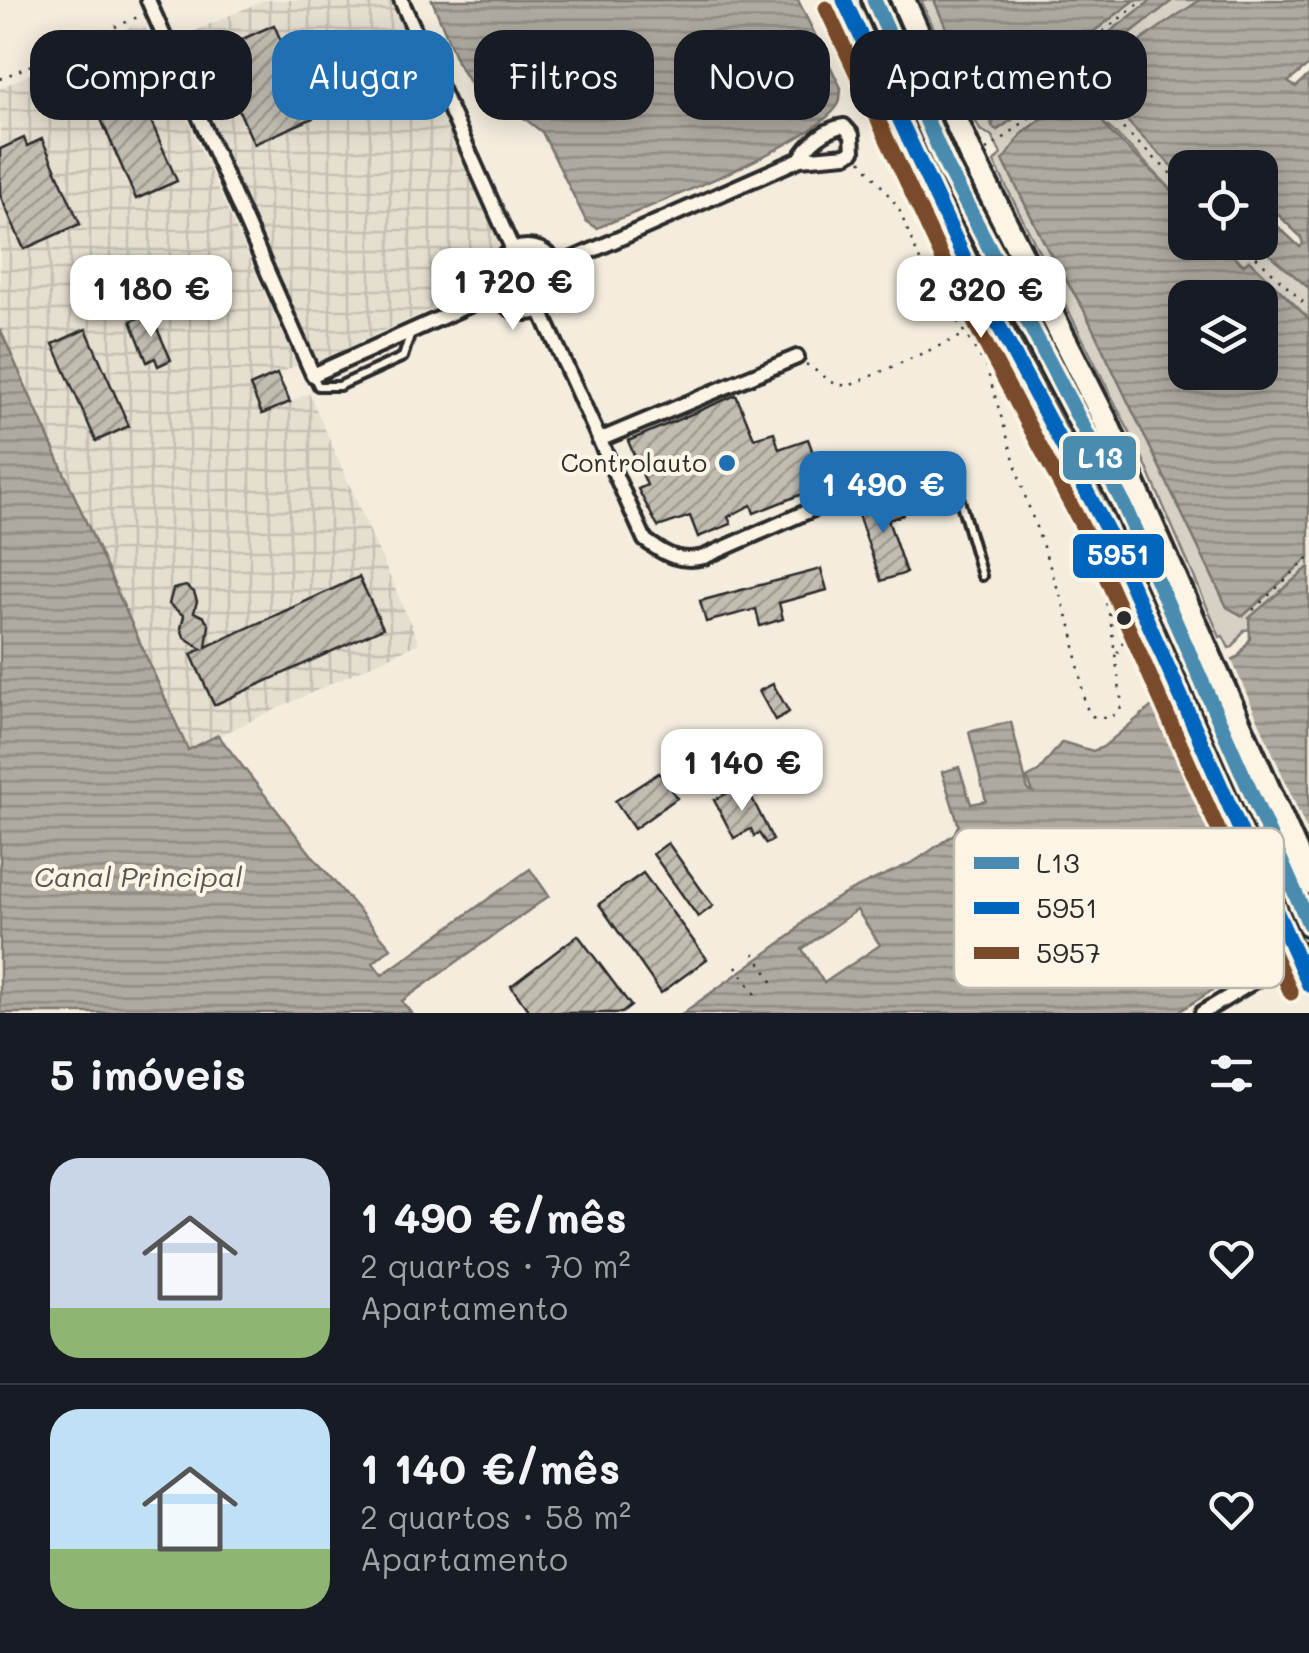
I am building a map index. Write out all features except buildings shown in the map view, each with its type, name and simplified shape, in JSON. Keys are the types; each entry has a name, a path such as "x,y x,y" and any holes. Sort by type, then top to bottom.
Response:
{"highway":[{"path":"874,0 947,167 1122,501 1283,828"},
{"path":"902,0 971,155 1106,422 1270,828"},
{"path":"1284,830 1309,882"},
{"path":"1284,863 1309,924"}],"street":[{"path":"401,0 513,250"},
{"path":"844,0 966,264 1107,530 1239,828"},
{"path":"150,5 313,375 496,293"},
{"path":"557,266 800,159 853,152 852,135 844,126 836,127 807,147 800,159"},
{"path":"535,247 548,254 557,266 560,281 556,296 540,310 518,312 505,305 496,293 493,278 497,264 513,250 535,247"},
{"path":"540,310 645,540 663,554 687,561 704,556 845,495"},
{"path":"599,440 797,357"},
{"path":"1284,928 1307,980"},
{"path":"1284,962 1309,948"},
{"path":"1202,1013 1241,988"}],"lane":[{"path":"313,375 318,386 340,386 403,357 412,331"},
{"path":"845,495 924,464 941,464 954,476 982,576"}],"path":[{"path":"972,123 1011,100 1144,0"},
{"path":"0,78 150,5"},
{"path":"985,151 1054,101 1077,92 1086,94 1168,171"},
{"path":"853,152 898,207 922,268 986,366 1035,526 1072,629 1086,705 1092,716 1105,719 1117,714 1122,705 1116,654 1092,552 1107,530"},
{"path":"1260,260 1309,308"},
{"path":"797,357 835,384 849,386 967,333"},
{"path":"1252,610 1309,558"},
{"path":"1116,654 1131,624 1144,614"},
{"path":"754,954 773,983"},
{"path":"736,966 754,994"},
{"path":"1284,977 1309,996"}],"shaded area":[{"path":"264,0 393,0 407,30 272,30 272,120 447,120 498,233 499,250 482,286 318,361 209,120 252,120 252,30 197,30"},
{"path":"921,0 934,0 947,30 935,30"},
{"path":"1135,0 1152,0 1112,30 1096,30"},
{"path":"1173,0 1200,0 1147,39 1147,30 1134,30"},
{"path":"134,25 147,30 123,30"},
{"path":"30,74 30,120 187,120 297,365 278,374 286,394 290,402 309,393 419,643 188,750 0,329 0,88"},
{"path":"975,120 994,120 991,123 997,130 1012,120 1039,120 1022,133 1006,166 1048,250 1083,308 1227,607 1243,616 1309,557 1309,567 1250,618 1252,629 1244,630 1233,647 1229,648 1220,637 1144,461 994,162 1001,154 992,136 980,130"},
{"path":"1099,120 1127,120 1168,161 1168,186"},
{"path":"1238,260 1276,260 1309,288 1309,319 1278,289 1278,280 1269,280 1250,261 1244,265"}],"water":[{"path":"432,0 798,0 813,30 674,30 674,120 824,120 766,155 597,228 586,221 542,132 526,120 654,120 654,30 474,30 474,90 454,54 454,30 444,30"},
{"path":"934,0 1135,0 1096,30 947,30"},
{"path":"1152,0 1173,0 1134,30 1112,30"},
{"path":"1200,0 1309,0 1309,65 1288,82 1296,87 1309,75 1309,288 1276,260 1278,227 1300,247 1303,244 1301,237 1278,215 1278,150 1168,150 1168,162 1127,120 1147,120 1147,36"},
{"path":"830,65 841,88 839,102 830,113"},
{"path":"994,120 1012,120 997,130 992,127"},
{"path":"1040,120 1101,120 1168,187 1168,260 1238,260 1243,265 1249,260 1269,280 1168,280 1168,390 1278,390 1278,289 1309,319 1309,557 1243,616 1227,607 1083,308 1048,250 1003,160 1022,134"},
{"name":"Canal Principal","path":"0,329 188,750 218,735 314,858 391,948 373,963 382,975 530,869 549,896 402,1001 411,1013 0,1013"},
{"path":"1309,567 1309,928 1284,944 1284,828 960,828 942,772 959,767 971,804 986,801 969,732 1011,722 1028,790 1033,792 1027,778 1038,772 1062,742 1093,751 1103,747 1175,687 1238,657 1250,639 1249,618"},
{"path":"954,834 954,988 1216,988 1177,1013 683,1013 794,933 817,911 915,861","holes":["857,910 880,945 824,983 802,949"]}],"pier":[{"path":"1230,656 1309,835 1309,934 1300,939 1284,903 1284,828 1251,828 1185,677"}],"transit line":[{"name":"5951","path":"844,0 975,281 1107,530 1239,828"},
{"name":"L13","path":"874,0 947,167 1122,501 1267,828"},
{"name":"5957","path":"826,8 957,290 1089,539 1218,828"},
{"name":"L13","path":"1284,867 1309,924"},
{"name":"5951","path":"1284,929 1309,985"},
{"name":"5957","path":"1284,977 1291,993"}],"place":[{"name":"Controlauto","path":"727,463"}]}
